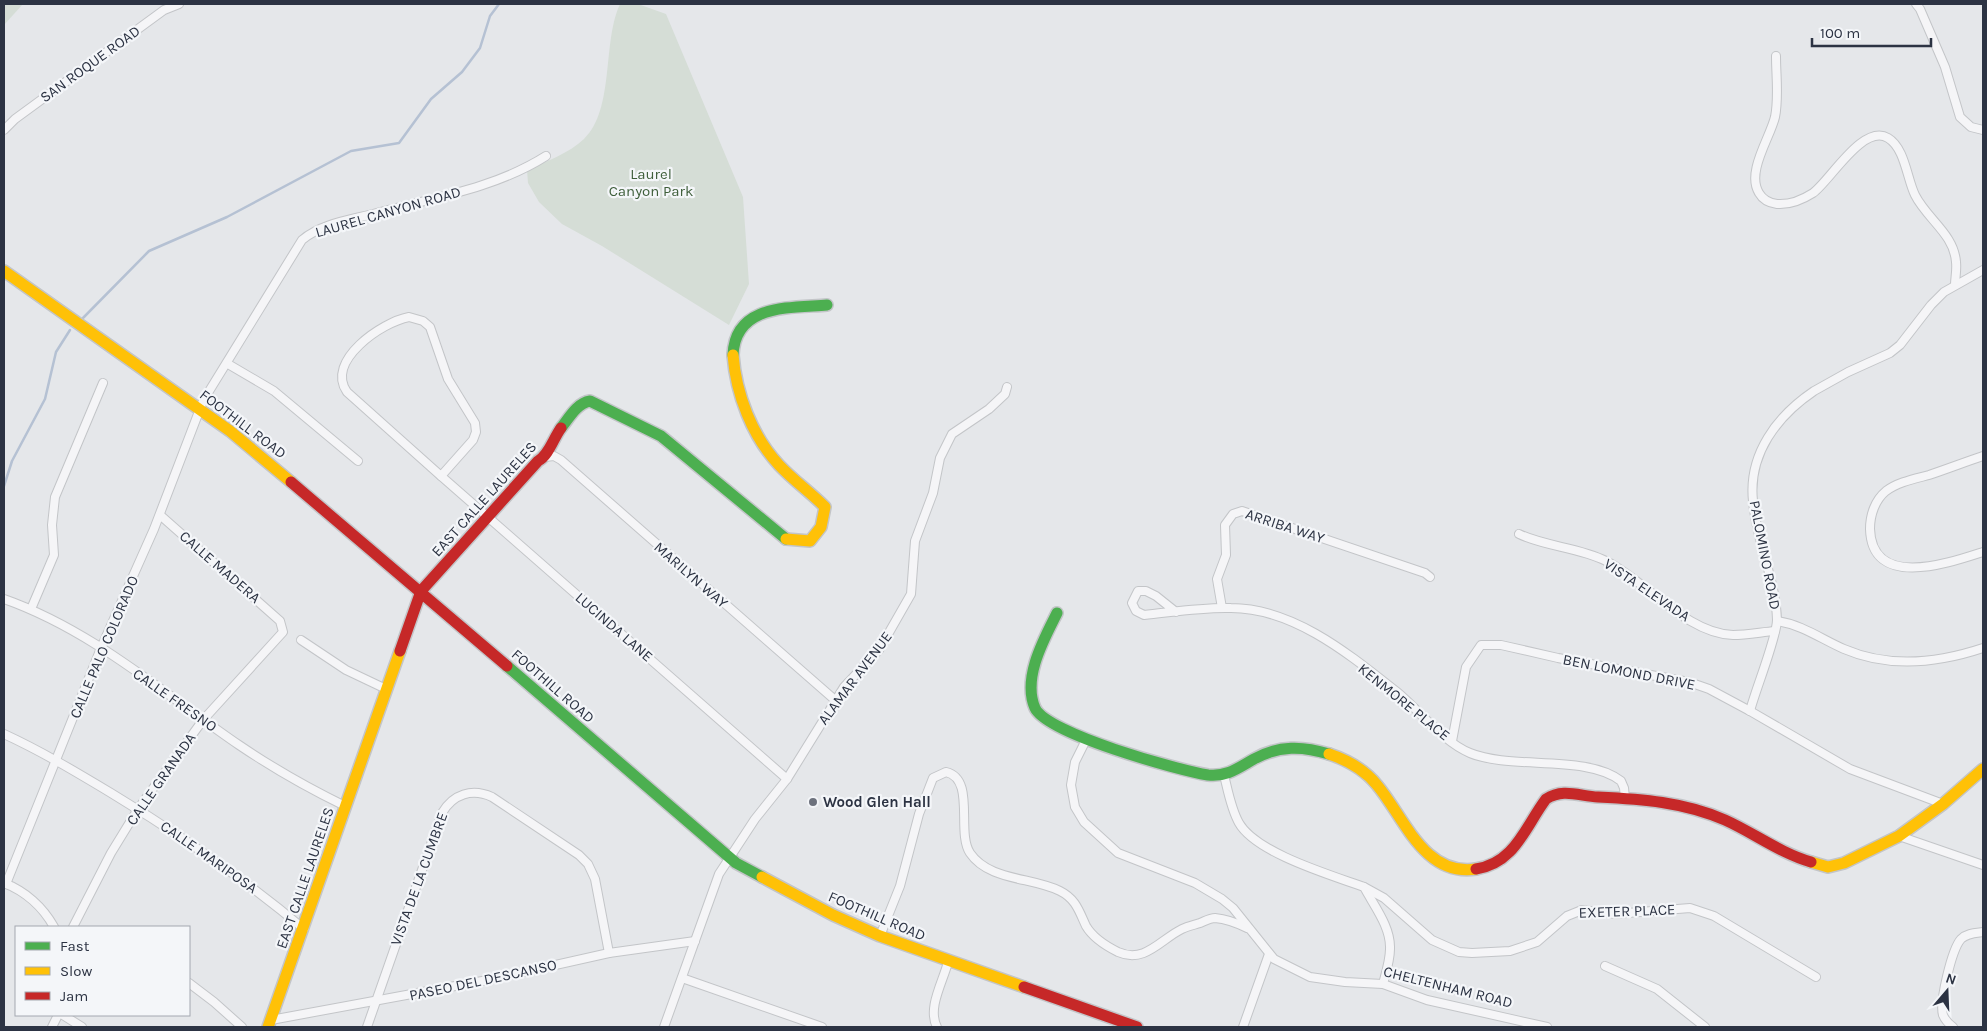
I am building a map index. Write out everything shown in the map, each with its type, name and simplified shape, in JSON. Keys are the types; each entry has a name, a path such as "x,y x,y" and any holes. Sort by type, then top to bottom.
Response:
{"street":[{"name":"SAN ROQUE ROAD","path":"4,130 15,119 164,10 179,4"},
{"path":"1916,4 1920,9 1945,67 1960,117 1971,127 1983,130"},
{"path":"1776,56 1775,118 1754,179 1757,190 1763,199 1772,203 1783,204 1798,202 1824,183 1866,139 1877,136 1889,138 1897,148 1916,196 1952,243 1956,262 1955,285"},
{"name":"LAUREL CANYON ROAD","path":"200,409 209,391 228,364 297,247 308,234 343,222 465,191 507,177 546,156"},
{"name":"PALOMINO ROAD","path":"1750,711 1777,621 1752,501 1755,472 1768,434 1803,398 1848,372 1895,350 1931,305 1955,285 1983,270"},
{"name":"FOOTHILL ROAD","path":"4,271 200,409 250,447 422,591 728,857 783,889 880,936 948,962 1137,1027"},
{"name":"EAST CALLE LAURELES","path":"269,1024 422,591 538,462 545,457 552,440 576,409 584,402 590,401 661,436 784,538 795,541 810,541 820,527 825,508 789,476 768,452 739,393 734,372 735,343 743,323 762,313 827,304"},
{"name":"LUCINDA LANE","path":"441,476 473,440 476,432 475,423 448,379 430,327 418,319 405,318 381,327 362,343 343,371 343,384 347,392 441,476 787,779"},
{"path":"228,364 274,391 358,461"},
{"path":"31,609 54,555 52,525 55,497 103,383"},
{"name":"ALAMAR AVENUE","path":"664,1027 718,874 728,857 787,779 844,687 879,650 911,594 915,541 933,493 940,458 947,441 952,434 989,409 1005,394 1008,387"},
{"name":"CALLE PALO COLORADO","path":"5,883 58,761 101,648 160,514 200,409"},
{"name":"MARILYN WAY","path":"545,457 554,456 561,460 835,700"},
{"path":"1983,456 1892,487 1877,501 1870,521 1872,542 1885,560 1894,565 1909,569 1924,568 1983,552"},
{"name":"ARRIBA WAY","path":"1222,608 1217,579 1226,555 1225,525 1233,514 1242,511 1425,573 1430,577"},
{"name":"CALLE MADERA","path":"160,514 280,621"},
{"name":"VISTA ELEVADA","path":"1519,534 1588,553 1607,561 1694,622 1711,630 1734,635 1775,631"},
{"name":"KENMORE PLACE","path":"1176,612 1146,591 1138,591 1134,596 1132,603 1136,611 1144,615 1233,608 1272,615 1296,622 1314,632 1397,692 1452,741 1468,752 1493,759 1572,766 1594,770 1621,781 1624,788 1624,798"},
{"name":"CALLE FRESNO","path":"4,598 81,634 279,771 345,806"},
{"path":"1058,613 1033,676 1034,707 1043,718 1086,740 1210,776 1224,775 1238,770 1276,748 1302,747 1331,754 1356,767 1376,784 1407,830 1432,858 1448,866 1464,870 1481,869 1494,864 1513,851 1522,841 1543,802 1554,794 1571,793 1596,797 1637,798 1685,806 1710,813 1800,859 1818,866 1828,867 1844,864 1899,836 1943,804 1983,769"},
{"name":"CALLE GRANADA","path":"73,926 111,854 138,809 204,720 280,636 283,628 280,621"},
{"path":"1777,621 1808,629 1862,656 1887,661 1930,661 1983,648"},
{"path":"301,640 346,670 386,689"},
{"name":"BEN LOMOND DRIVE","path":"1452,741 1466,668 1474,653 1486,644 1501,645 1558,658 1682,680 1709,689 1850,769 1943,804"},
{"name":"CALLE MARIPOSA","path":"4,734 58,761 216,859 304,929"},
{"name":"CHELTENHAM ROAD","path":"1086,740 1075,762 1071,785 1075,807 1084,822 1118,853 1209,890 1233,908 1268,954 1274,959 1310,977 1383,984 1427,1000 1547,1027"},
{"path":"880,936 900,886 925,796 933,778 946,772 958,779 962,791 963,833 972,856 986,867 998,873 1044,885 1066,895 1079,907 1087,927 1095,938 1118,952 1136,955 1146,953 1182,929 1213,918 1232,922 1249,929"},
{"name":"EXETER PLACE","path":"1224,775 1236,818 1254,841 1272,852 1364,888 1384,898 1427,937 1459,952 1492,953 1510,951 1528,945 1547,936 1572,913 1582,910 1616,914 1690,908 1714,916 1816,977"},
{"name":"VISTA DE LA CUMBRE","path":"367,1027 442,814 450,802 463,794 478,793 492,798 586,861 595,879 610,953"},
{"path":"1899,836 1983,865"},
{"path":"5,883 38,905 53,926"},
{"path":"1364,888 1389,935 1390,954 1383,984"},
{"path":"1953,1027 1944,1016 1942,1008 1953,958 1960,940 1973,933 1983,932"},
{"name":"PASEO DEL DESCANSO","path":"269,1024 493,979 610,953 695,941"},
{"path":"1242,1027 1268,954"},
{"path":"936,1027 934,1009 948,962"},
{"path":"1605,966 1657,989 1705,1027"},
{"path":"682,978 822,1027"},
{"path":"190,984 242,1027"},
{"path":"65,1016 82,1027"}],"green space":[{"path":"4,4 23,4 4,25"},
{"name":"Laurel Canyon Park","path":"620,4 638,4 666,14 743,197 749,284 729,325 602,246 562,224 539,202 528,183 527,170 571,149 584,139 594,126 604,93 611,37"}],"waterway":[{"path":"83,318 149,251 227,217 351,151 399,143 431,99 462,72 480,48 490,16 499,4"},
{"path":"4,486 12,461 45,399 56,352 70,330"}],"traffic: fast":[{"path":"733,355 736,338 743,326 754,318 766,312 781,309 827,305"},
{"path":"561,428 577,408 590,401 661,436 786,539"},
{"path":"1057,613 1036,659 1031,684 1035,708 1045,718 1063,729 1143,758 1208,775 1227,773 1263,754 1282,749 1310,749 1329,754"},
{"path":"507,666 736,863 762,877"}],"traffic: slow":[{"path":"4,271 230,431 291,482"},
{"path":"733,355 738,385 753,428 769,454 779,465 825,507 821,527 810,541 786,539"},
{"path":"268,1027 400,651"},
{"path":"1329,754 1355,766 1367,775 1387,798 1406,828 1429,854 1442,864 1458,869 1476,869"},
{"path":"1811,862 1828,867 1844,863 1899,836 1943,804 1983,769"},
{"path":"762,877 833,915 880,936 1024,987"}],"traffic: jam":[{"path":"400,651 421,591 545,455 561,428"},
{"path":"291,482 507,666"},
{"path":"1476,869 1489,865 1510,852 1546,799 1565,793 1646,800 1694,809 1725,820 1778,848 1811,862"},
{"path":"1024,987 1137,1027"}],"place":[{"name":"Wood Glen Hall","path":"813,802"}]}
